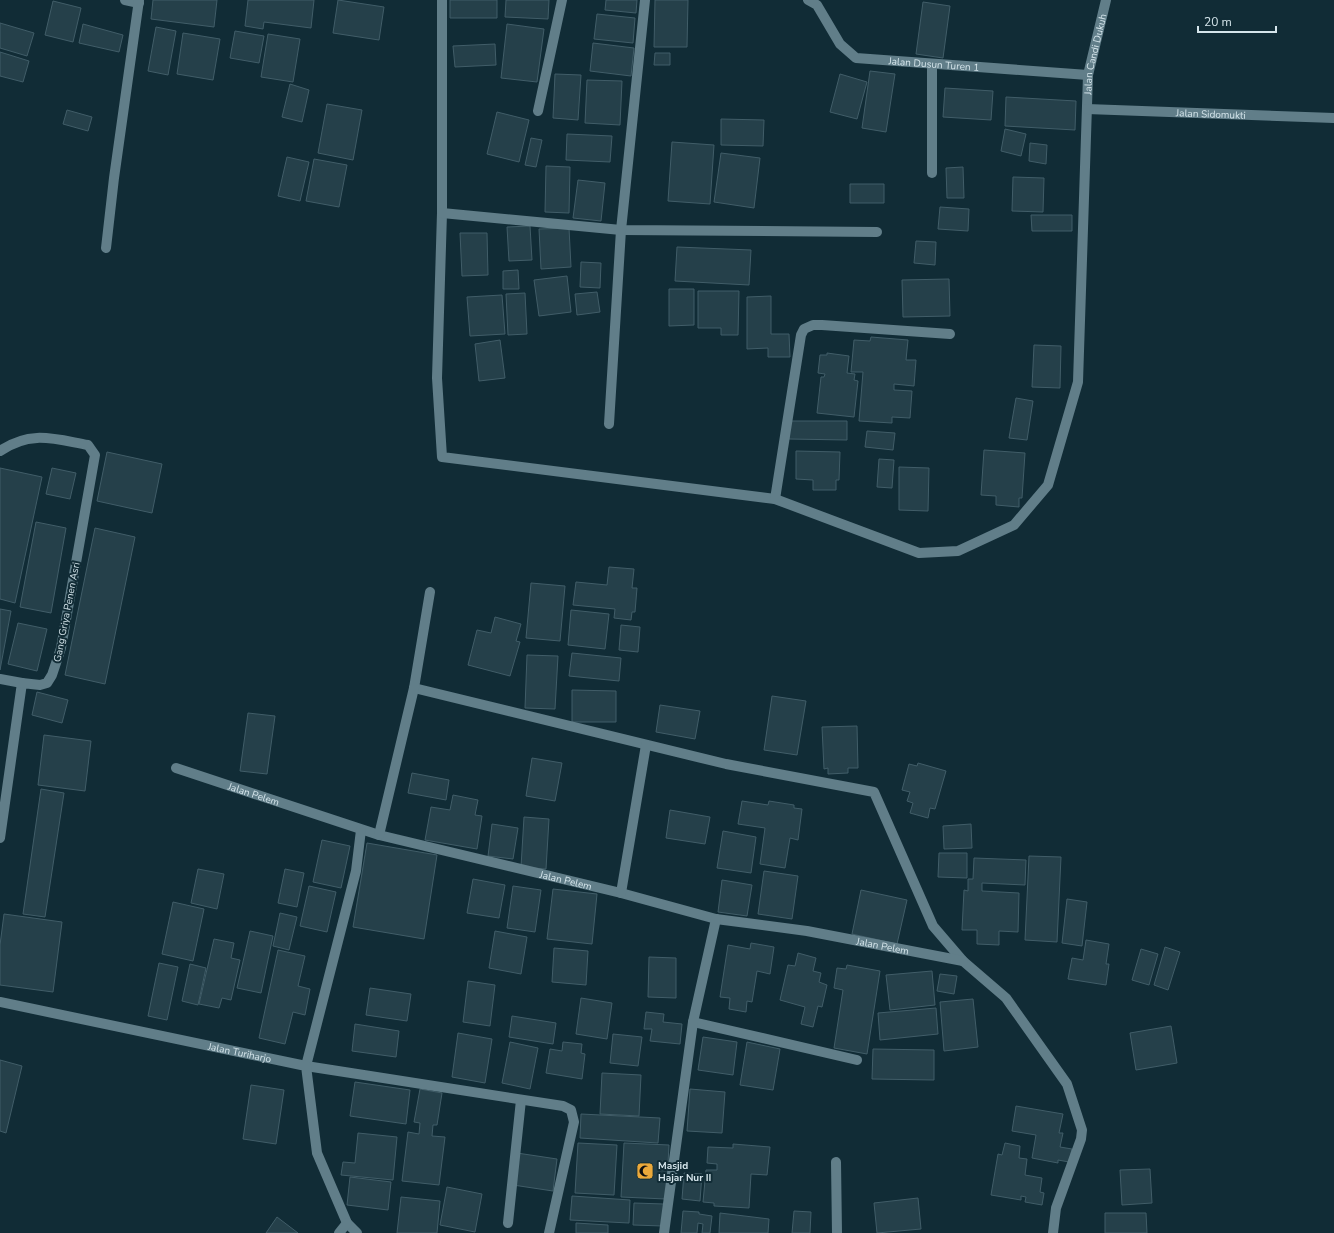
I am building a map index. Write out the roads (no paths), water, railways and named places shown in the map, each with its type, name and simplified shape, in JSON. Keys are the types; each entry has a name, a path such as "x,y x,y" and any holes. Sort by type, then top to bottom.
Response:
{"street":[{"path":"106,248 114,178 139,1 125,0"},
{"path":"442,0 442,213 621,230 876,232"},
{"path":"538,111 562,0"},
{"path":"609,424 621,230 645,0"},
{"name":"Jalan Dusun Turen 1","path":"808,0 817,2 840,44 856,58 1088,75"},
{"name":"Jalan Candi Dukuh","path":"442,213 437,378 442,456 775,499 918,553 958,551 1014,525 1048,485 1078,382 1088,75 1106,0"},
{"path":"932,64 932,173"},
{"name":"Jalan Sidomukti","path":"1087,109 1334,118"},
{"path":"775,499 801,335 804,329 813,325 822,325 950,334"},
{"name":"Gang Griya Penen Asri","path":"0,451 23,439 35,437 88,445 95,456 61,648 56,665 47,683 40,685 22,683"},
{"path":"379,835 414,688 430,592"},
{"path":"0,679 22,683 0,838"},
{"path":"414,688 726,764 874,792 933,926 963,961 1006,998 1067,1084 1082,1130 1081,1139 1056,1208 1053,1233"},
{"path":"621,893 646,745"},
{"name":"Jalan Pelem","path":"176,768 361,830 621,893 716,919 807,931 963,961"},
{"path":"357,1233 347,1223 317,1153 306,1066 356,871 361,830"},
{"path":"664,1233 694,1022 716,919"},
{"name":"Jalan Turiharjo","path":"0,1002 306,1066 562,1106 571,1110 574,1122 550,1233"},
{"path":"694,1022 857,1060"},
{"path":"508,1223 521,1100"},
{"path":"836,1162 837,1233"},
{"path":"339,1233 347,1223"}],"place":[{"name":"Masjid Hajar Nur II","path":"645,1171"}]}
